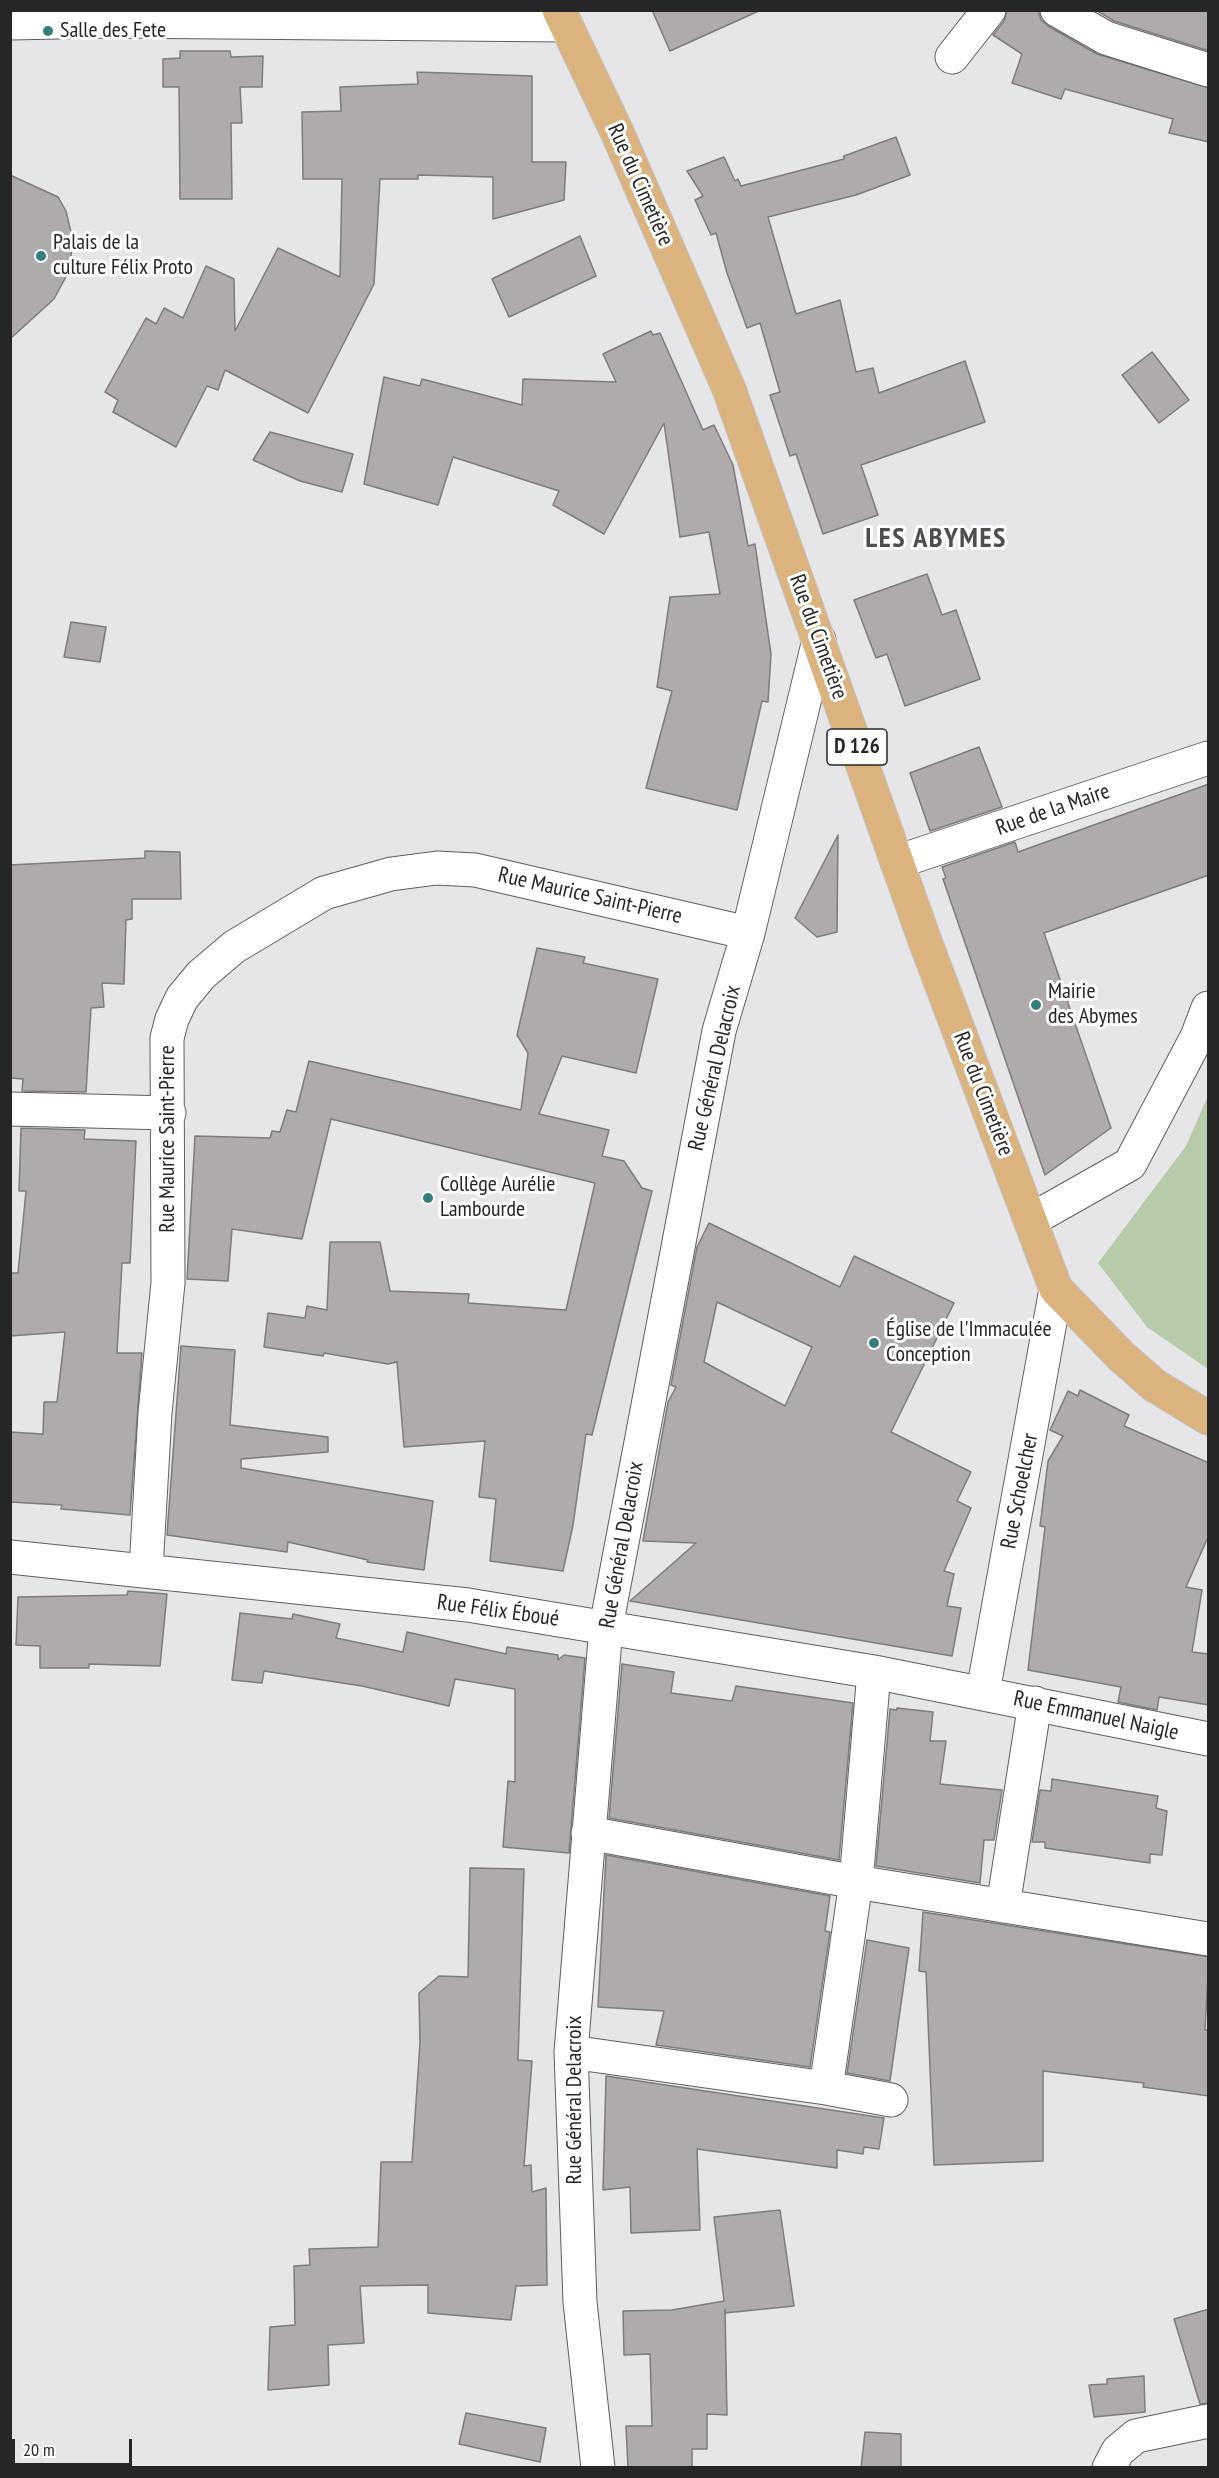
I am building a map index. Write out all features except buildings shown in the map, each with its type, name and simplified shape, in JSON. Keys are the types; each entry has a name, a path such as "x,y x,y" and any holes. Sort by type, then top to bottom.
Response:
{"main road":[{"name":"Rue du Cimetière","path":"562,18 617,132 729,389 897,862 1056,1289 1129,1363 1154,1384 1209,1418"}],"street":[{"path":"951,57 989,10"},
{"path":"1057,10 1106,38 1209,70"},
{"path":"10,23 96,16 562,18"},
{"name":"Rue Général Delacroix","path":"598,2468 579,2302 571,2052 606,1627 719,1031 748,933 819,640"},
{"name":"Rue de la Maire","path":"897,862 1209,758"},
{"name":"Rue Maurice Saint-Pierre","path":"146,1570 155,1413 168,1282 167,1038 171,1019 182,998 201,975 234,947 324,893 391,874 437,868 475,870 748,933"},
{"path":"1030,1220 1130,1164 1197,1037 1209,1008"},
{"path":"10,1109 169,1113"},
{"name":"Rue Schoelcher","path":"983,1692 1056,1289"},
{"name":"Rue Félix Éboué","path":"10,1557 468,1605 983,1692"},
{"path":"826,2088 856,1882 874,1672"},
{"name":"Rue Emmanuel Naigle","path":"983,1692 1209,1739"},
{"path":"1003,1906 1035,1703"},
{"path":"588,1833 856,1882 1003,1906 1207,1930"},
{"path":"571,2052 826,2088 891,2100"},
{"path":"1108,2468 1118,2451 1136,2436 1209,2421"}],"green space":[{"path":"1208,1096 1208,1369 1147,1327 1098,1263 1186,1146"}],"place":[{"name":"Salle des Fete","path":"48,31"},
{"name":"Palais de la culture Félix Proto","path":"41,256"},
{"name":"Mairie des Abymes","path":"1036,1005"},
{"name":"Collège Aurélie Lambourde","path":"428,1198"},
{"name":"Église de l'Immaculée Conception","path":"874,1343"}],"district":[{"name":"LES ABYMES","path":"936,539"}]}
